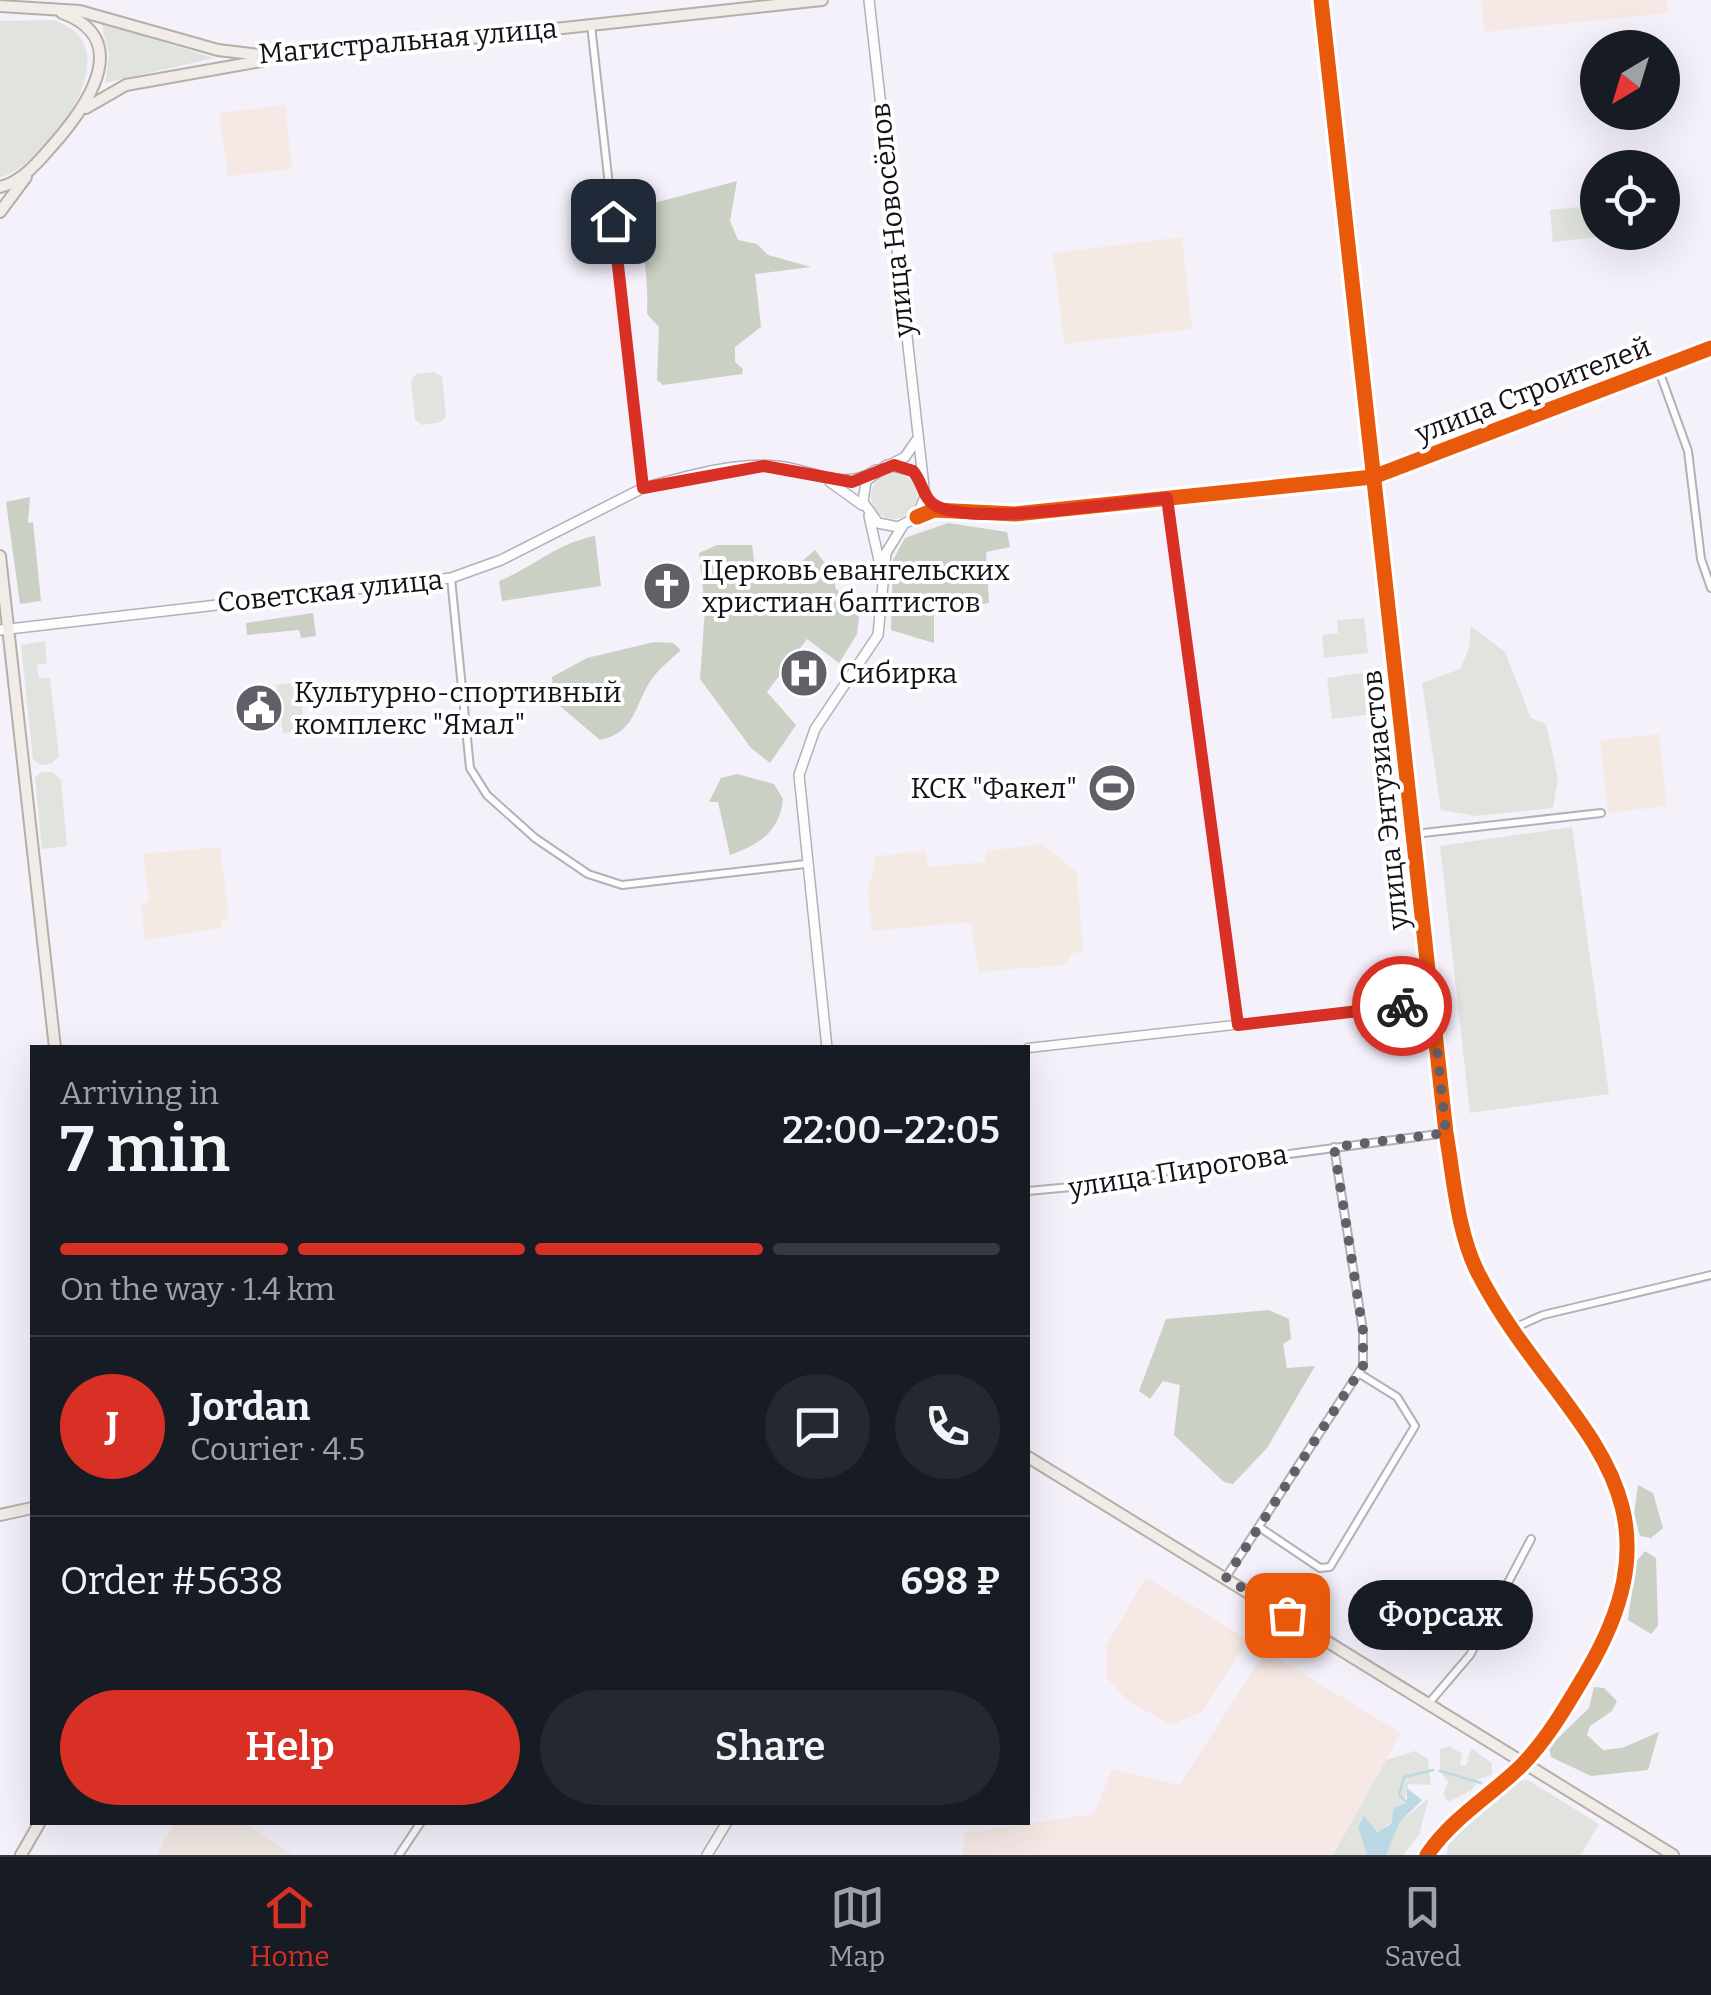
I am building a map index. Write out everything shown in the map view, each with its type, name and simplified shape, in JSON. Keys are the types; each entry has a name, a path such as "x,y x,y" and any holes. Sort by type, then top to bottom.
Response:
{"main road":[{"name":"Магистральная улица","path":"0,6 106,15 239,54 286,58 822,0"},
{"name":"улица Новосёлов","path":"869,0 924,488"},
{"path":"46,8 82,22 98,44 95,86 77,116"},
{"path":"0,212 40,159 98,98 126,86 286,58"},
{"path":"0,187 19,179 40,159"},
{"path":"818,476 852,482 905,457 917,439"},
{"path":"827,1045 798,795 806,744 872,649 884,600 889,543 917,518 924,504 924,488 913,471 887,465"},
{"name":"Советская улица","path":"4,628 451,578 501,560 643,488 764,466 818,476"},
{"path":"876,470 864,488 884,584"},
{"path":"818,476 884,526 905,526"},
{"path":"0,556 4,628 55,1045"},
{"path":"1030,1457 1672,1855"},
{"path":"0,1516 30,1508"},
{"path":"21,1855 38,1825"},
{"path":"707,1855 726,1825"}],"street":[{"name":"улица Энтузиастов","path":"1321,0 1446,1133 1466,1245 1514,1328 1601,1450 1621,1495 1626,1537 1620,1595 1604,1638 1569,1701 1524,1763 1455,1821 1427,1855"},
{"path":"591,25 643,488"},
{"name":"улица Строителей","path":"1373,478 1711,348"},
{"path":"1658,368 1688,451 1701,559 1711,588"},
{"path":"917,518 928,511 1014,514 1373,478"},
{"path":"924,488 934,504 952,510"},
{"path":"1167,498 1238,1025"},
{"path":"451,578 470,768 486,794 535,838 588,874 622,885 806,864"},
{"path":"1414,834 1601,813"},
{"path":"1030,1048 1432,1003"},
{"name":"улица Пирогова","path":"1030,1192 1135,1181 1170,1170 1446,1133"},
{"path":"1226,1578 1360,1374 1363,1331 1334,1147"},
{"path":"1514,1328 1543,1315 1711,1275"},
{"path":"1260,1527 1320,1568 1330,1567 1415,1426 1397,1398 1360,1374"},
{"path":"1428,1704 1476,1644 1531,1539"},
{"path":"399,1855 418,1825"}],"shaded area":[{"path":"1481,0 1667,0 1668,13 1484,32"},
{"path":"53,20 78,34 87,55 85,80 56,132 17,170 0,177 0,21"},
{"path":"101,23 214,58 105,83 109,55"},
{"path":"285,105 292,169 228,176 219,113"},
{"path":"737,181 730,221 738,240 757,244 768,255 811,267 755,274 761,327 735,347 735,362 743,369 742,374 663,385 657,380 659,327 647,314 639,207"},
{"path":"1580,207 1580,239 1553,242 1550,210"},
{"path":"1182,237 1192,329 1064,344 1053,253"},
{"path":"434,372 442,377 446,416 441,422 422,425 415,420 411,381 416,374"},
{"path":"894,473 910,480 917,496 910,512 894,519 878,512 871,496 878,480"},
{"path":"30,497 28,523 33,522 41,601 20,604 6,502"},
{"path":"948,523 1007,532 1010,547 986,552 989,603 934,609 934,643 891,630 893,560 905,538"},
{"path":"595,536 601,586 502,601 499,581 569,544"},
{"path":"717,545 752,545 755,567 801,562 815,550 825,563 836,567 835,587 859,617 857,634 839,663 807,639 767,692 796,725 770,763 751,748 700,679 705,609 699,553"},
{"path":"313,613 316,636 301,638 299,630 247,635 246,623"},
{"path":"1364,618 1368,653 1324,658 1322,635 1338,633 1337,620"},
{"path":"1471,626 1505,652 1531,718 1546,724 1558,778 1553,808 1476,816 1441,810 1422,683 1460,669 1469,648"},
{"path":"45,641 47,663 37,665 39,678 50,678 59,756 51,764 40,765 33,759 21,645"},
{"path":"654,642 673,643 681,650 651,680 633,717 621,731 600,740 554,701 552,677 587,658"},
{"path":"1368,672 1373,714 1332,719 1327,678"},
{"path":"299,682 305,731 283,733 276,685"},
{"path":"1659,734 1667,806 1608,813 1600,740"},
{"path":"53,772 61,780 67,846 42,849 35,777"},
{"path":"737,774 774,784 783,799 773,828 750,847 730,855 718,802 709,802 721,778"},
{"path":"1572,827 1609,1094 1470,1113 1440,846"},
{"path":"1043,844 1077,873 1083,952 1073,953 1065,965 979,972 971,922 872,931 868,892 876,856 926,851 928,867 985,862 986,851"},
{"path":"220,847 229,919 222,920 222,928 145,940 141,903 149,902 143,854"},
{"path":"1269,1310 1289,1319 1291,1339 1283,1344 1287,1368 1315,1366 1267,1448 1233,1484 1224,1482 1174,1435 1180,1385 1163,1381 1150,1399 1139,1391 1166,1319"},
{"path":"1638,1485 1653,1493 1663,1528 1651,1538 1640,1536 1634,1514"},
{"path":"1645,1551 1656,1558 1658,1626 1651,1634 1628,1620 1636,1562"},
{"path":"1146,1577 1248,1640 1202,1712 1171,1725 1128,1701 1106,1677 1106,1646"},
{"path":"1266,1651 1401,1733 1333,1855 963,1855 964,1833 1094,1814 1112,1769 1179,1785"},
{"path":"1594,1687 1604,1688 1617,1701 1612,1711 1590,1726 1587,1735 1603,1750 1622,1748 1659,1732 1648,1770 1591,1776 1551,1757 1549,1747 1589,1708"},
{"path":"1450,1746 1462,1754 1460,1765 1466,1766 1471,1748 1492,1763 1492,1775 1478,1779 1472,1790 1448,1802 1443,1794 1448,1782 1440,1771 1440,1749"},
{"path":"1415,1751 1428,1759 1431,1785 1408,1784 1399,1812 1377,1832 1364,1817 1359,1827 1367,1855 1333,1855 1386,1760"},
{"path":"1528,1780 1599,1824 1581,1855 1447,1855 1448,1843 1519,1781"},
{"path":"1429,1798 1419,1835 1403,1855 1386,1855 1400,1822"},
{"path":"173,1825 248,1825 294,1855 157,1855"}],"water":[{"path":"1407,1788 1422,1800 1400,1822 1386,1855 1367,1855 1358,1827 1364,1816 1377,1832 1391,1824 1394,1808 1407,1802"}],"waterway":[{"path":"1407,1802 1399,1795 1404,1777 1433,1770"},
{"path":"1440,1771 1481,1783"}],"cycle path":[{"path":"1321,0 1457,1204 1478,1273 1509,1325 1602,1458 1621,1503 1627,1552 1617,1608 1586,1673 1556,1722 1521,1766 1459,1819 1427,1855"},
{"path":"917,517 934,510 1015,514 1373,477 1711,348"}],"way so far":[{"path":"1287,1615 1226,1578 1363,1366 1363,1331 1334,1147 1446,1133 1432,1003 1402,1006"}],"place":[{"name":"Церковь евангельских христиан баптистов","path":"667,586"},
{"name":"Сибирка","path":"804,673"},
{"name":"Культурно-спортивный комплекс \"Ямал\"","path":"259,708"},
{"name":"КСК \"Факел\"","path":"1112,788"},
{"name":"Форсаж","path":"1287,1615"}],"route":[{"path":"613,221 643,488 764,466 787,467 852,482 881,467 894,465 913,471 930,501 952,510 1014,514 1167,498 1215,828 1238,1025 1402,1006"}]}
